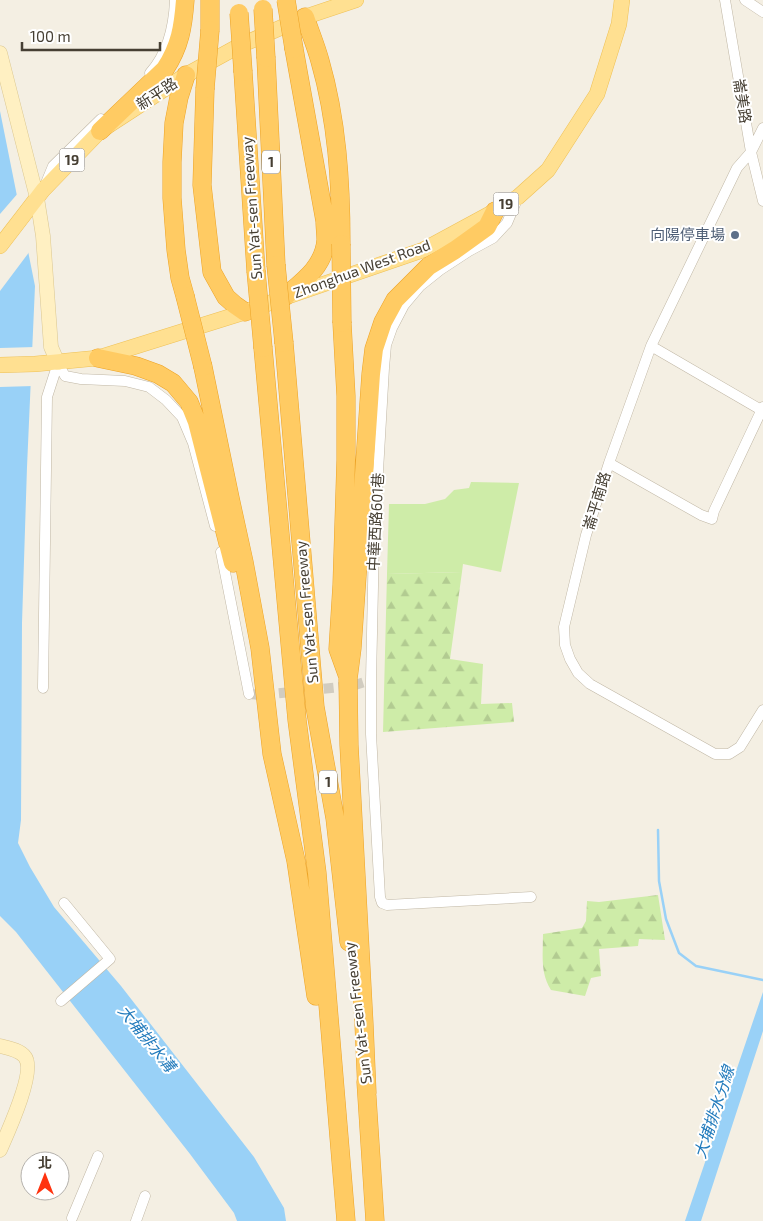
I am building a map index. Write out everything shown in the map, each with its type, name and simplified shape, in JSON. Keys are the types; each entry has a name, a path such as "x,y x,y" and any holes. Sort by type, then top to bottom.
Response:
{"highway":[{"path":"100,131 166,69 178,46 182,33 185,0"},
{"path":"210,0 202,185 212,272 226,297 245,312"},
{"path":"283,298 313,272 322,257 326,240 325,221 286,0"},
{"name":"Sun Yat-sen Freeway","path":"262,4 276,265 315,707 335,818 367,1093 375,1221"},
{"name":"Sun Yat-sen Freeway","path":"239,7 256,271 297,720 316,873 346,1221"},
{"path":"305,17 320,60 332,112 341,200 346,460 338,649 348,679"},
{"path":"186,75 178,98 174,123 172,198 176,250 180,278 203,367 244,562 260,648 272,754"},
{"path":"367,1093 349,746 348,679 352,648 374,349 383,322 395,300 429,266 487,227 495,211"},
{"path":"98,358 136,366 158,374 173,383 189,402 197,422 236,576 261,712 296,861 320,1020 332,1043"}],"main road":[{"name":"新平路","path":"0,246 40,194 100,131 186,75 237,47 305,17 356,0"},
{"name":"Zhonghua West Road","path":"0,365 58,363 98,358 245,312 423,250 495,211 518,197 548,170 597,94 620,24 622,0"}],"street":[{"path":"40,194 53,166 157,65 168,42 175,0"},
{"name":"崙美路","path":"725,0 751,152 763,201"},
{"path":"745,0 763,12"},
{"path":"0,53 40,194 52,347 58,363 65,376 81,379 125,381 150,387 182,417 193,443 224,564 249,694"},
{"name":"崙平南路","path":"763,128 751,152 736,168 651,346 609,463 586,535 564,627 565,645 570,659 578,673 590,684 715,754 729,754 740,748 763,710"},
{"name":"中華西路601巷","path":"518,197 507,223 493,238 440,270 420,286 404,305 392,328 386,345 374,540 370,680 371,734 380,897 382,903 388,905 531,897"},
{"path":"609,463 701,515 712,519 714,511 763,409 651,346"},
{"path":"43,688 47,397 58,363"},
{"path":"63,999 110,959 64,903"},
{"path":"0,1046 21,1053 25,1057 28,1066 27,1079 14,1119 0,1150"},
{"path":"72,1218 98,1156"},
{"path":"136,1221 145,1196"}],"green space":[{"path":"471,482 519,483 501,572 463,564 462,572 387,574 389,504 425,504 445,499 454,490 469,488"},
{"path":"462,572 450,659 483,664 481,704 512,703 514,722 383,732 387,574"},
{"path":"658,895 665,940 639,939 638,946 599,949 601,976 591,978 585,996 551,990 547,984 544,970 543,934 582,928 586,921 587,901 599,902"}],"water":[{"name":"大埔排水溝","path":"0,111 35,286 22,623 21,820 18,843 54,907 121,986 254,1157 284,1208 286,1221 237,1221 234,1213 190,1154 16,932 0,916"},
{"path":"763,992 763,1031 701,1221 685,1221"}],"pier":[{"path":"19,192 30,251 0,291 0,214"},
{"path":"35,347 33,386 0,387 0,348"}],"waterway":[{"path":"658,830 659,881 666,919 679,953 696,966 763,980"}],"tunnel":[{"path":"249,694 261,695 352,686 371,680"}],"place":[{"name":"向陽停車場","path":"735,235"}],"water label":[{"name":"大埔排水分線","path":"714,1112"}]}
